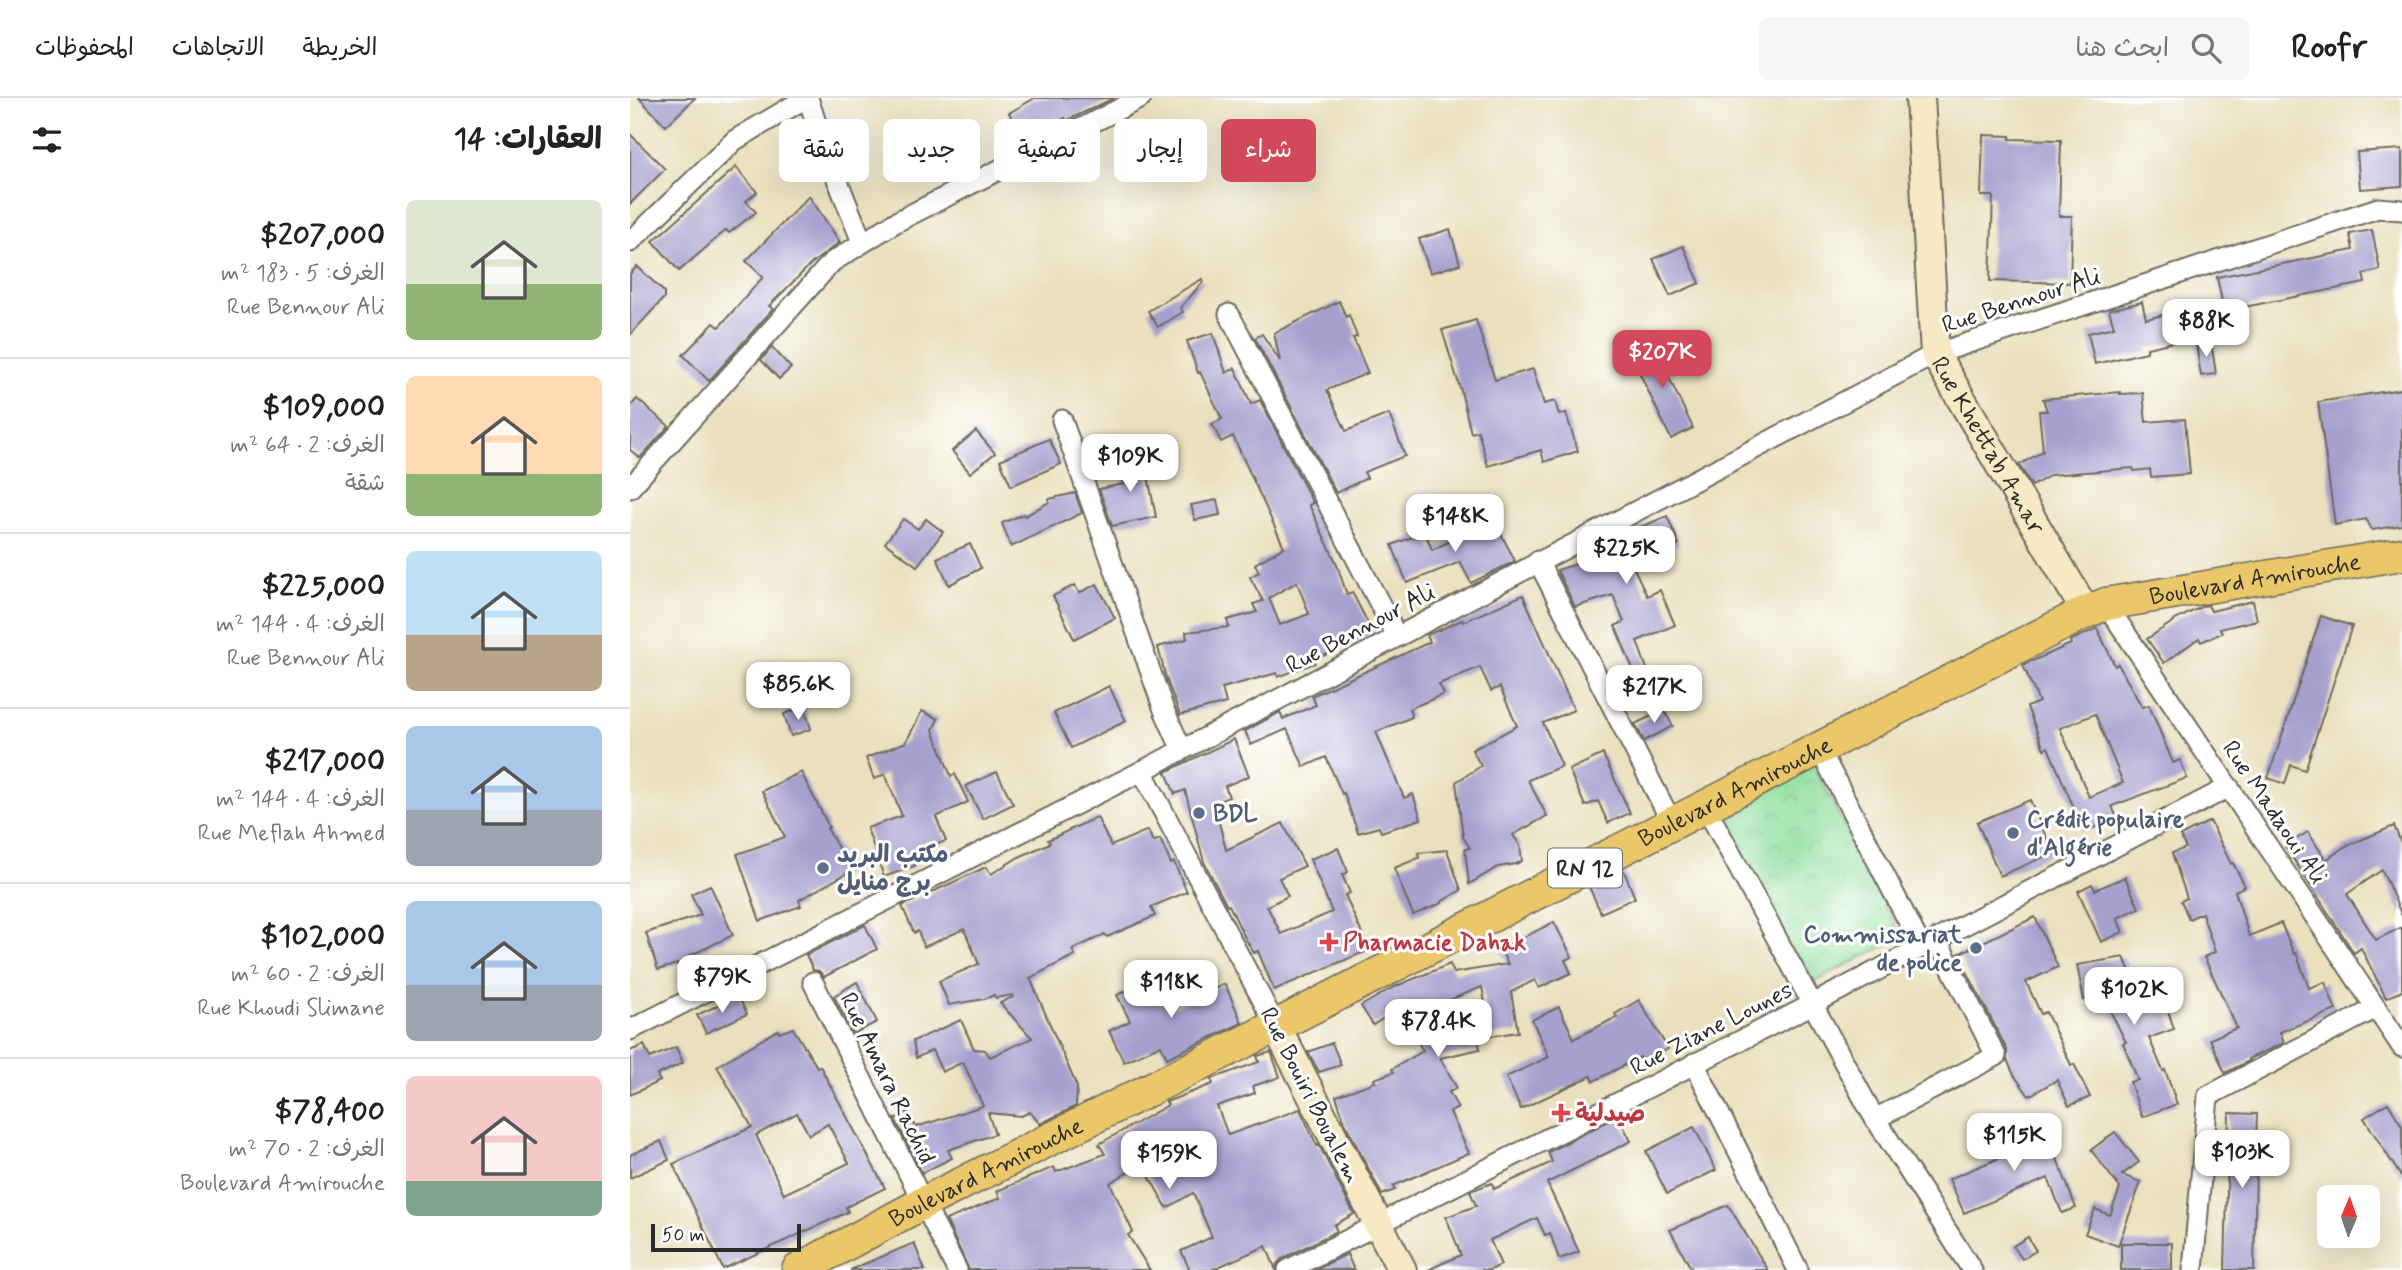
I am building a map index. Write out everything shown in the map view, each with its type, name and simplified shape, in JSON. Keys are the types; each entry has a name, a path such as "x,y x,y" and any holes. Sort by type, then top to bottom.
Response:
{"main road":[{"name":"Rue Khettab Amar","path":"1920,98 1935,354 2096,608"},
{"name":"Boulevard Amirouche","path":"798,1270 923,1203 2096,608 2402,554"},
{"name":"Rue Bouiri Boualem","path":"1276,1026 1402,1270"}],"street":[{"path":"630,243 735,140 807,98 862,242"},
{"path":"630,488 832,262 895,222 1141,98"},
{"name":"Rue Bennour Ali","path":"630,1030 1142,771 1396,635 1935,354 2378,208 2402,210"},
{"path":"1229,314 1396,635"},
{"path":"1062,420 1164,710 1182,750"},
{"path":"1538,561 1672,823"},
{"name":"Rue Madaoui Ali","path":"2096,608 2229,787 2376,1008 2395,1023 2402,1047"},
{"path":"1819,748 1996,1056 1875,1119"},
{"name":"Rue Bouiri Boualem","path":"1142,771 1276,1026"},
{"name":"Rue Ziane Lounes","path":"1288,1270 1930,944 2229,787"},
{"path":"1706,806 1875,1119 1972,1270"},
{"name":"Rue Amara Rachid","path":"813,982 957,1270"},
{"path":"2193,1270 2208,1096 2376,1008"},
{"path":"1694,1063 1798,1270"}],"green space":[{"path":"1807,753 1902,937 1804,987 1709,804"}],"building":[{"path":"639,98 695,98 666,126"},
{"path":"1035,98 1114,98 1070,119 1012,119 1009,113"},
{"path":"630,134 665,169 630,204"},
{"path":"1983,135 2010,136 2010,139 2061,140 2059,216 2072,216 2070,283 1990,281 1993,196 1981,196"},
{"path":"2402,149 2402,186 2360,189 2357,152"},
{"path":"736,167 757,192 746,201 756,212 729,233 726,230 679,271 653,241"},
{"path":"809,196 840,242 811,264 769,306 773,309 709,381 683,355 714,323 719,327 763,277 746,261"},
{"path":"1450,229 1460,264 1430,273 1419,239"},
{"path":"2372,230 2380,270 2363,274 2365,283 2224,311 2217,277 2353,250 2350,234"},
{"path":"1683,246 1700,283 1670,296 1653,259"},
{"path":"637,266 664,292 664,298 630,335 630,274"},
{"path":"1202,279 1203,282 1180,308 1183,312 1158,327 1148,311"},
{"path":"1339,301 1346,317 1349,315 1357,337 1353,338 1368,373 1327,390 1346,431 1389,414 1405,456 1364,472 1367,478 1336,493 1255,338 1262,334 1280,361 1274,333"},
{"path":"2142,302 2146,319 2181,311 2187,339 2095,364 2088,333 2114,327 2109,310"},
{"path":"1476,320 1495,380 1533,369 1544,404 1555,401 1559,415 1566,413 1578,451 1544,462 1541,450 1488,466 1478,431 1471,433 1442,330"},
{"path":"1213,333 1226,373 1235,368 1251,404 1260,400 1313,503 1309,505 1336,562 1347,595 1352,592 1373,633 1314,660 1315,663 1278,677 1277,673 1222,688 1226,703 1180,715 1158,647 1187,639 1186,632 1229,627 1227,620 1257,612 1253,604 1263,601 1250,577 1259,572 1255,564 1284,547 1233,436 1221,442 1212,424 1222,419 1200,372 1198,373 1187,341","holes":["1297,582 1309,614 1280,625 1269,598"]},
{"path":"2211,341 2216,374 2201,376 2196,344"},
{"path":"1652,342 1693,428 1671,439 1630,353"},
{"path":"772,347 791,368 779,379 761,360"},
{"path":"2402,389 2402,525 2372,530 2366,519 2335,525 2318,402"},
{"path":"2120,392 2143,393 2146,422 2185,419 2190,474 2151,477 2150,469 2134,471 2133,468 2051,475 2032,486 2019,465 2043,451 2039,411 2047,411 2043,399"},
{"path":"637,399 669,426 640,458 630,450 630,407"},
{"path":"976,431 995,453 970,473 952,451"},
{"path":"1049,439 1061,464 1011,486 1000,460"},
{"path":"1143,451 1156,517 1112,526 1099,489 1124,484 1117,465"},
{"path":"1075,493 1082,513 1011,547 1002,523 1024,514 1025,516 1049,502 1049,499"},
{"path":"1217,500 1220,515 1195,520 1191,505"},
{"path":"1667,516 1679,544 1632,564 1647,596 1660,590 1675,625 1637,641 1648,672 1636,676 1615,626 1624,622 1613,595 1575,607 1557,570 1599,557 1597,552 1638,533 1636,529"},
{"path":"903,519 918,529 926,519 943,532 917,566 885,543"},
{"path":"1494,520 1515,561 1471,583 1460,562 1407,583 1392,545 1425,532 1432,550"},
{"path":"970,544 981,568 949,585 937,558"},
{"path":"1097,584 1115,618 1074,639 1053,596 1075,585 1079,593"},
{"path":"1523,595 1574,710 1543,723 1562,766 1528,780 1547,816 1513,835 1520,845 1522,861 1498,867 1469,884 1465,849 1470,848 1463,837 1456,782 1481,766 1472,750 1517,726 1500,687 1491,691 1480,667 1439,684 1444,694 1409,709 1412,717 1376,732 1404,798 1413,794 1421,819 1381,832 1379,827 1358,833 1344,793 1342,794 1326,757 1304,767 1287,729 1251,745 1245,731 1280,712 1283,719 1316,705 1312,696 1430,642 1427,635"},
{"path":"2253,601 2257,620 2220,629 2222,633 2201,642 2199,638 2164,663 2147,639 2203,606 2208,605 2211,611"},
{"path":"2321,616 2352,626 2305,770 2291,765 2285,784 2268,778"},
{"path":"2097,628 2115,666 2118,664 2142,707 2149,705 2173,763 2180,760 2187,778 2112,806 2117,818 2084,832 2048,747 2044,749 2027,707 2039,702 2023,665 2071,644 2070,641","holes":["2095,714 2123,783 2089,797 2060,728"]},
{"path":"1109,686 1126,721 1071,748 1054,713"},
{"path":"804,707 811,729 791,736 784,714"},
{"path":"1664,710 1673,726 1644,741 1635,724"},
{"path":"922,711 938,719 933,730 951,776 955,774 968,802 936,817 946,841 911,854 915,866 884,877 867,828 902,816 885,774 874,779 866,758 906,742"},
{"path":"1234,739 1249,776 1225,786 1229,797 1214,803 1226,850 1283,823 1305,866 1279,878 1288,896 1267,906 1281,934 1332,912 1310,859 1338,848 1348,872 1342,875 1350,893 1345,895 1369,950 1274,990 1258,951 1254,953 1204,862 1185,790 1175,794 1166,772"},
{"path":"1603,754 1630,813 1608,823 1598,801 1585,806 1569,770"},
{"path":"801,772 851,871 799,900 801,906 760,921 737,854 785,837 762,791"},
{"path":"997,772 1013,804 983,819 966,786"},
{"path":"2030,800 2053,853 2000,876 1977,822"},
{"path":"1097,817 1111,846 1148,830 1153,842 1160,839 1187,892 1151,907 1155,916 1107,937 1105,934 1072,950 1075,955 1030,978 1077,1087 1076,1106 1040,1124 1030,1112 1021,1116 988,1113 995,1134 948,1150 952,1158 922,1173 895,1119 908,1112 916,1127 983,1106 963,1062 942,1072 932,1050 916,1058 913,1041 961,1020 974,1049 985,1050 990,1057 1032,1038 1000,1003 1013,997 1012,995 996,998 994,995 949,1005 939,981 979,964 964,929 924,947 918,931 914,933 902,906 986,867 991,874 1050,843 1048,840"},
{"path":"2210,821 2245,886 2235,891 2249,936 2281,923 2309,988 2325,982 2336,1010 2280,1032 2284,1043 2225,1073 2210,1039 2237,1028 2204,957 2215,952 2202,913 2189,919 2181,901 2187,898 2172,853 2186,848 2180,836"},
{"path":"2394,826 2402,845 2402,916 2382,870 2347,894 2376,940 2402,927 2402,991 2386,998 2361,948 2354,953 2285,846 2308,832 2326,860 2344,847"},
{"path":"1447,850 1461,890 1442,903 1413,915 1394,868 1419,858 1418,853"},
{"path":"1624,871 1635,898 1601,913 1589,887"},
{"path":"2125,877 2139,908 2117,918 2123,932 2101,942 2078,891 2092,884 2095,890"},
{"path":"710,885 733,935 689,956 690,960 658,970 646,933 701,915 691,894"},
{"path":"2035,917 2058,967 2026,982 2041,1014 2046,1012 2071,1065 2074,1064 2090,1097 2069,1106 2057,1080 2029,1096 2014,1075 2007,1060 2007,1050 1958,954"},
{"path":"1554,922 1572,957 1565,960 1571,973 1539,988 1535,980 1511,992 1518,1032 1491,1036 1482,987 1442,1003 1454,1032 1476,1028 1480,1049 1440,1058 1457,1088 1449,1092 1458,1108 1450,1112 1469,1153 1393,1186 1395,1190 1382,1195 1345,1123 1336,1096 1375,1082 1374,1079 1394,1072 1392,1069 1423,1051 1406,1021 1392,1030 1384,1018 1373,1025 1361,1006 1394,987 1450,964 1454,973 1508,964 1500,949"},
{"path":"865,925 877,949 824,977 819,971 813,970 806,955"},
{"path":"2124,957 2139,993 2160,986 2174,1029 2149,1038 2163,1071 2165,1070 2177,1104 2142,1117 2130,1082 2138,1080 2123,1043 2126,1042 2103,997 2084,1000 2077,965"},
{"path":"1156,977 1171,1008 1225,984 1242,1023 1167,1058 1161,1045 1124,1062 1109,1031 1130,1021 1117,995"},
{"path":"857,982 877,1022 853,1034 834,996"},
{"path":"738,996 747,1014 706,1033 697,1015"},
{"path":"1639,1000 1668,1049 1644,1063 1640,1057 1594,1081 1591,1076 1521,1109 1506,1077 1549,1057 1532,1020 1559,1007 1574,1039 1617,1017 1615,1014"},
{"path":"793,1028 817,1067 820,1066 885,1188 846,1207 848,1212 723,1269 673,1164 752,1127 717,1066 778,1030 779,1033","holes":["797,1113 809,1135 828,1124 849,1163 784,1194 756,1135"]},
{"path":"1332,1043 1341,1065 1319,1072 1308,1052"},
{"path":"644,1045 650,1058 676,1047 683,1063 657,1075 660,1081 630,1095 630,1051"},
{"path":"1271,1052 1280,1077 1253,1086 1255,1093 1217,1106 1228,1135 1300,1109 1354,1214 1334,1225 1337,1231 1282,1259 1276,1270 1266,1246 1211,1270 1190,1270 1181,1251 1212,1237 1193,1193 1167,1208 1142,1164 1110,1183 1133,1232 1128,1235 1150,1270 969,1270 946,1220 1000,1198 997,1191 1054,1167 1056,1172 1105,1154 1099,1144 1168,1105 1166,1102 1213,1084 1211,1079 1259,1062 1257,1056"},
{"path":"2388,1103 2402,1126 2402,1178 2364,1118"},
{"path":"2229,1113 2257,1114 2256,1141 2266,1141 2266,1169 2256,1169 2254,1270 2225,1270"},
{"path":"1618,1116 1631,1141 1547,1183 1579,1252 1559,1259 1550,1233 1545,1235 1537,1218 1490,1240 1501,1265 1490,1270 1428,1270 1461,1255 1446,1217 1476,1206 1470,1191 1492,1183 1494,1189 1552,1162 1548,1152"},
{"path":"2040,1125 2050,1150 2053,1148 2076,1208 2062,1213 2048,1178 1964,1213 1949,1179 2009,1154 2003,1140"},
{"path":"1694,1127 1716,1170 1667,1194 1646,1151"},
{"path":"2115,1132 2139,1162 2122,1175 2141,1182 2118,1246 2085,1234 2095,1209 2110,1215 2120,1188 2091,1150"},
{"path":"661,1141 669,1160 630,1178 630,1155"},
{"path":"1728,1205 1768,1270 1692,1270 1670,1230"},
{"path":"2028,1237 2036,1251 2022,1259 2013,1246"},
{"path":"914,1243 925,1270 850,1270"},
{"path":"2121,1243 2172,1243 2172,1270 2121,1270"},
{"path":"1347,1254 1354,1270 1315,1270"}],"place":[{"name":"BDL","path":"1199,813"},
{"name":"Crédit populaire d'Algérie","path":"2013,833"},
{"name":"مكتب البريد برج منايل","path":"823,868"},
{"name":"Pharmacie Dahak","path":"1329,942"},
{"name":"Commissariat de police","path":"1976,948"},
{"name":"صيدلية","path":"1561,1113"}]}
